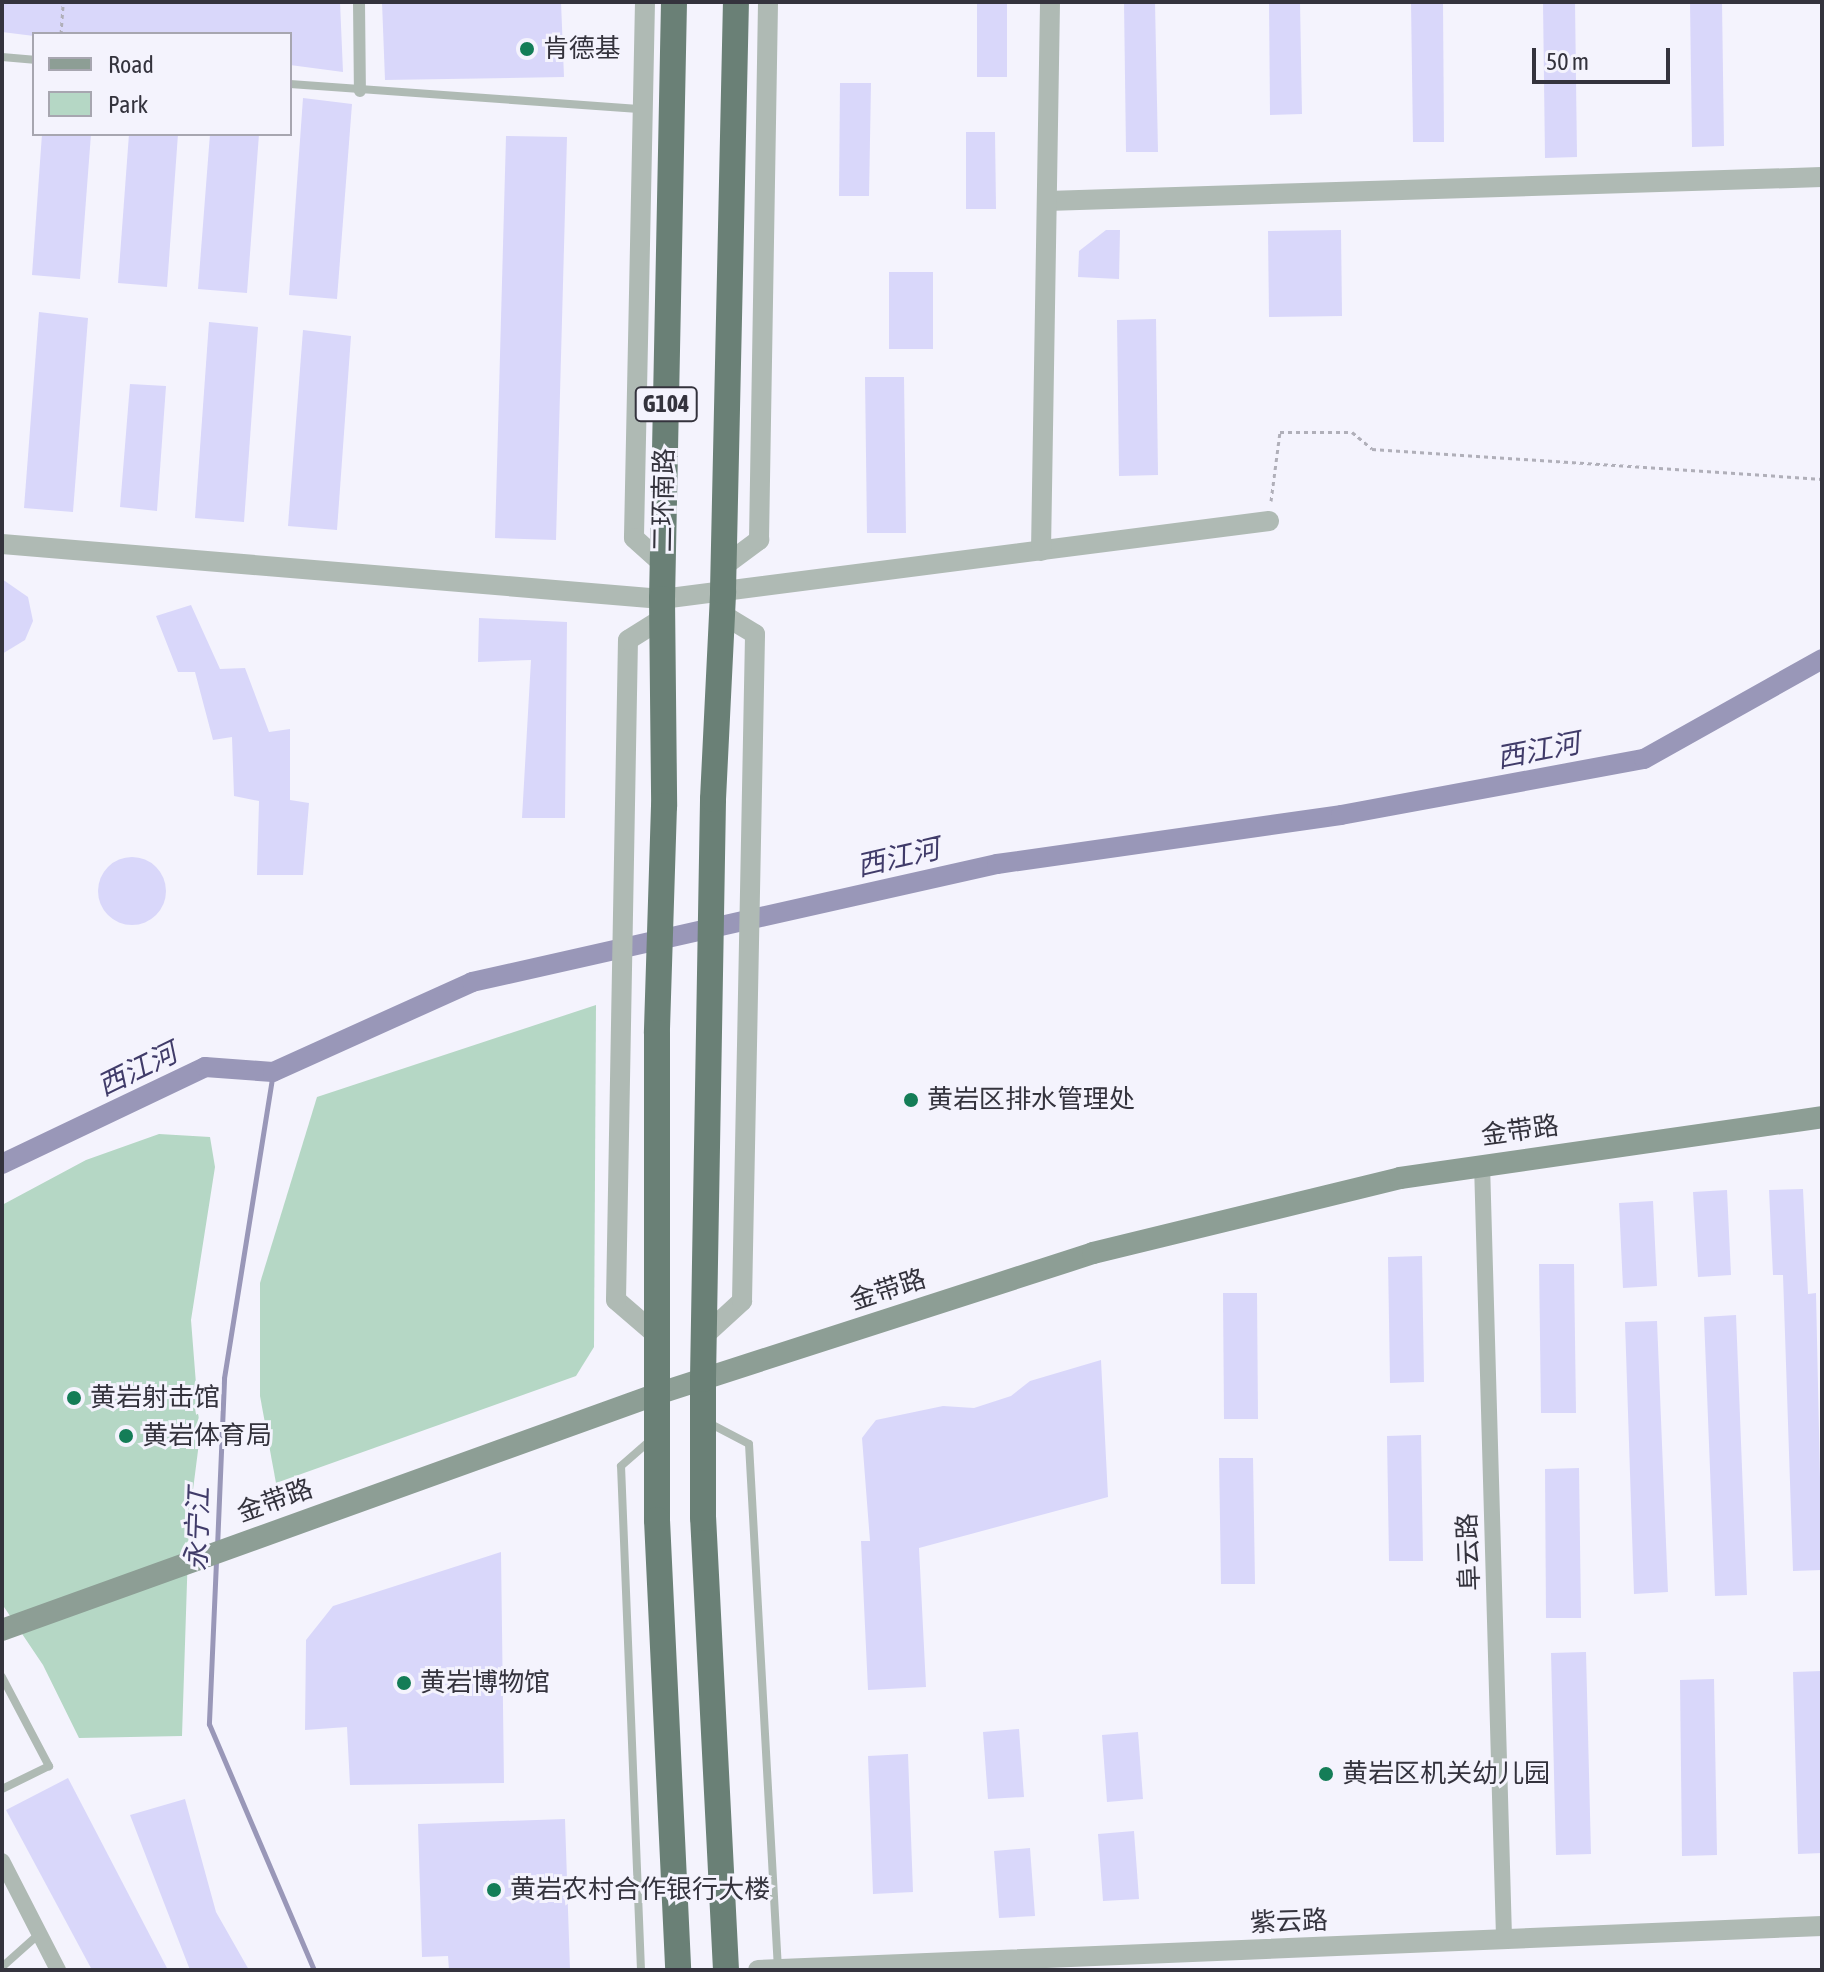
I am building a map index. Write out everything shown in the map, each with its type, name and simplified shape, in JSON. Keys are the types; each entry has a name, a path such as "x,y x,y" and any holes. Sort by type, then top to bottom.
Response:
{"highway":[{"name":"二环南路","path":"674,2 662,609 664,806 657,1033 660,1338 657,1520 678,1970"},
{"name":"G104","path":"704,1336 713,799 723,591 736,2"},
{"path":"704,1336 703,1518 726,1970"}],"main road":[{"name":"金带路","path":"2,1630 660,1393 1093,1253 1400,1178 1822,1117"}],"street":[{"path":"359,2 360,91"},
{"path":"645,2 634,538 663,564"},
{"path":"723,591 759,540 768,2"},
{"path":"1041,551 1050,2"},
{"path":"1047,201 1822,177"},
{"path":"2,544 662,609 723,591 1269,521"},
{"path":"704,1336 742,1301 755,634 723,591"},
{"path":"660,1338 616,1300 628,640 662,609"},
{"name":"阜云路","path":"1482,1164 1504,1939"},
{"path":"2,1861 58,1970"},
{"name":"紫云路","path":"771,1969 1822,1926"}],"lane":[{"path":"2,57 32,60"},
{"path":"292,84 643,109"},
{"path":"703,1420 749,1444 771,1969"},
{"path":"641,1970 621,1466 659,1434"},
{"path":"2,1677 49,1766 2,1789"},
{"path":"2,1967 40,1934"}],"path":[{"path":"61,32 63,2"},
{"path":"1269,521 1280,432 1352,432 1372,449 1822,479"}],"green space":[{"path":"596,1005 594,1347 576,1376 276,1483 260,1396 260,1283 317,1097"},
{"path":"159,1134 210,1137 215,1167 191,1320 200,1435 189,1521 182,1736 79,1738 43,1665 2,1604 2,1205 86,1160"}],"building":[{"path":"2,2 340,2 343,72 292,65 292,32 32,32 32,36 2,32"},
{"path":"382,2 561,2 564,77 385,80"},
{"path":"977,2 1007,2 1007,77 977,77"},
{"path":"1124,2 1155,2 1158,152 1126,152"},
{"path":"1269,2 1300,2 1302,114 1270,115"},
{"path":"1411,2 1443,2 1444,142 1413,142"},
{"path":"1543,2 1575,2 1577,157 1545,158"},
{"path":"1690,2 1722,2 1724,146 1692,147"},
{"path":"840,83 871,83 869,196 839,196"},
{"path":"303,98 352,104 337,299 289,295"},
{"path":"966,132 995,132 996,209 966,209"},
{"path":"42,136 91,136 80,279 32,275"},
{"path":"129,136 178,136 167,287 118,283"},
{"path":"210,136 259,136 247,293 198,289"},
{"path":"506,136 567,137 556,540 495,538"},
{"path":"1106,230 1120,230 1119,279 1078,277 1079,251"},
{"path":"1341,230 1342,316 1269,317 1268,231"},
{"path":"889,272 933,272 933,349 889,349"},
{"path":"39,312 88,318 73,512 24,508"},
{"path":"1156,319 1158,475 1119,476 1117,320"},
{"path":"209,322 258,327 244,522 195,518"},
{"path":"303,330 351,336 337,530 288,526"},
{"path":"865,377 904,377 906,533 867,533"},
{"path":"130,384 166,386 157,511 120,507"},
{"path":"2,579 28,597 33,621 25,640 2,654"},
{"path":"191,605 220,669 245,668 269,732 290,729 290,800 309,803 303,875 257,875 259,801 234,796 232,737 213,740 195,672 178,672 156,616"},
{"path":"479,618 567,622 565,818 522,818 531,660 478,662"},
{"path":"139,857 160,872 166,891 164,904 156,915 139,925 125,925 108,915 100,904 98,884 108,867 119,859"},
{"path":"1803,1189 1808,1294 1816,1293 1822,1570 1793,1571 1783,1275 1773,1275 1769,1190"},
{"path":"1727,1190 1731,1275 1698,1277 1693,1192"},
{"path":"1653,1201 1657,1286 1623,1288 1619,1203"},
{"path":"1422,1256 1424,1382 1390,1383 1388,1257"},
{"path":"1539,1264 1574,1264 1576,1413 1541,1413"},
{"path":"1223,1293 1257,1293 1258,1419 1224,1419"},
{"path":"1736,1315 1747,1595 1715,1596 1704,1317"},
{"path":"1657,1321 1668,1592 1634,1594 1625,1322"},
{"path":"1101,1360 1108,1497 919,1548 926,1687 868,1690 861,1541 870,1541 862,1438 876,1420 943,1406 974,1408 1011,1396 1030,1381"},
{"path":"1421,1435 1423,1561 1389,1561 1387,1436"},
{"path":"1219,1458 1253,1458 1255,1584 1221,1584"},
{"path":"1579,1468 1581,1618 1546,1618 1545,1469"},
{"name":"黄岩博物馆","path":"501,1552 504,1783 350,1785 347,1727 305,1730 306,1640 333,1606"},
{"path":"1586,1652 1591,1854 1556,1855 1551,1653"},
{"path":"1822,1671 1822,1853 1798,1854 1793,1672"},
{"path":"1714,1679 1717,1855 1682,1856 1680,1680"},
{"path":"1019,1729 1024,1797 988,1799 983,1732"},
{"path":"1138,1732 1143,1799 1107,1802 1102,1735"},
{"path":"908,1754 913,1892 873,1894 868,1756"},
{"path":"68,1778 168,1970 92,1970 6,1810"},
{"path":"185,1799 216,1912 249,1970 190,1970 130,1815"},
{"name":"黄岩农村合作银行大楼","path":"565,1819 570,1970 449,1970 448,1956 422,1957 418,1824"},
{"path":"1134,1831 1139,1899 1103,1901 1098,1834"},
{"path":"1030,1848 1035,1916 999,1918 994,1851"}],"waterway":[{"name":"西江河","path":"2,1164 205,1067 273,1072 472,982 997,864 1341,815 1644,759 1822,659"},
{"name":"永宁江","path":"217,1547 224,1378 273,1072"},
{"name":"永宁江","path":"216,1561 209,1724 314,1970"}],"place":[{"name":"肯德基","path":"527,49"},
{"name":"黄岩区排水管理处","path":"911,1100"},
{"name":"黄岩射击馆","path":"74,1398"},
{"name":"黄岩体育局","path":"126,1436"},
{"name":"黄岩博物馆","path":"404,1683"},
{"name":"黄岩区机关幼儿园","path":"1326,1774"},
{"name":"黄岩农村合作银行大楼","path":"494,1890"}]}
